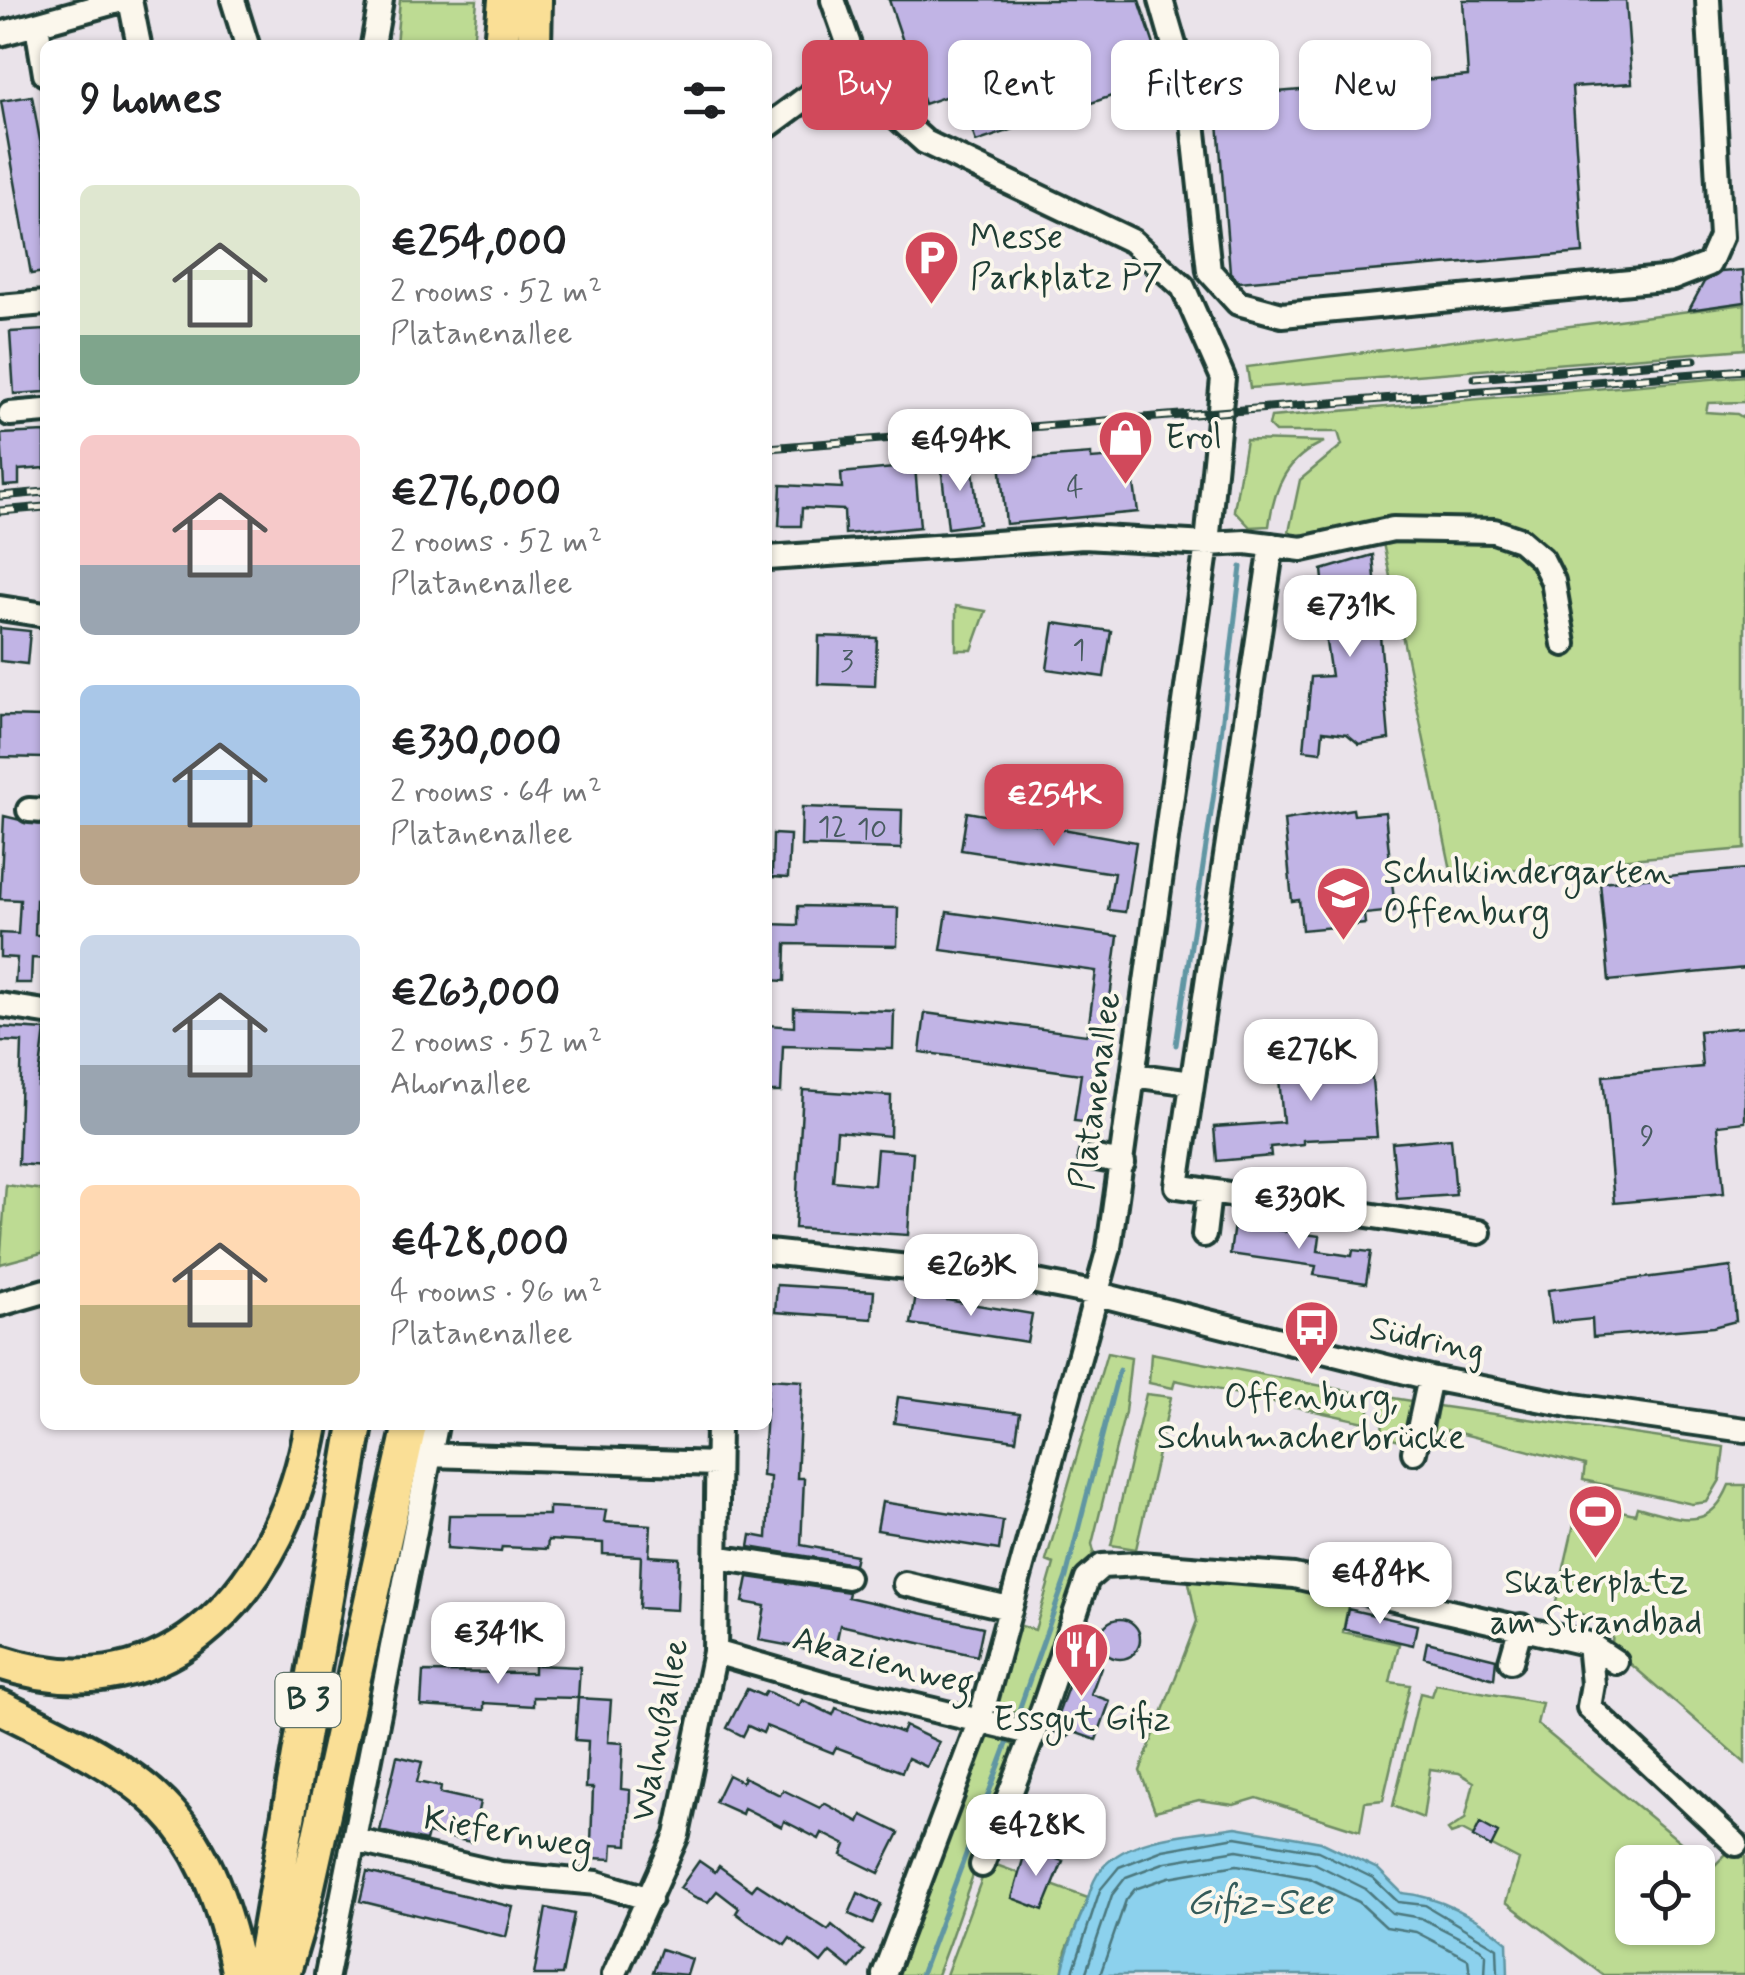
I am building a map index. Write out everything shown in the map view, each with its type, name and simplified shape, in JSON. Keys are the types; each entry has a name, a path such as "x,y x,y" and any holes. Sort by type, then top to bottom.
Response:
{"highway":[{"path":"535,40 536,0"},
{"path":"0,1662 58,1674 99,1673 161,1656 202,1630 239,1598 264,1565 287,1516 311,1430"},
{"name":"B 3","path":"260,1975 355,1430"},
{"path":"283,1975 302,1908 409,1430"},
{"path":"0,1707 95,1754 164,1804 198,1847 216,1883 239,1975"}],"street":[{"path":"0,34 37,25 61,8 126,0 138,40"},
{"path":"233,0 245,40"},
{"path":"375,40 381,0"},
{"name":"Platanenallee","path":"833,0 847,40"},
{"path":"1162,0 1191,104 1209,271 1238,302 1282,315 1673,278 1708,264 1720,237 1708,0"},
{"path":"37,25 40,43"},
{"path":"772,123 802,101"},
{"name":"Platanenallee","path":"884,1975 979,1723 1098,1294 1123,1163 1207,544 1224,378 1183,286 1132,242 925,142 912,130"},
{"path":"1183,286 1209,271"},
{"path":"0,307 40,304"},
{"path":"10,414 40,411"},
{"path":"772,558 1084,537 1272,545 1302,550 1393,529 1494,531 1520,540 1542,559 1553,581 1564,644"},
{"path":"1272,545 1176,1186 1479,1232"},
{"path":"0,608 40,614"},
{"path":"0,1005 40,1011"},
{"path":"1133,1075 1192,1084"},
{"path":"1092,1157 1123,1163"},
{"path":"1204,1235 1209,1193"},
{"name":"Südring","path":"772,1252 1020,1279 1098,1294 1430,1378 1574,1406 1745,1430"},
{"path":"0,1304 40,1292"},
{"path":"1414,1452 1430,1378"},
{"path":"327,1975 435,1430"},
{"name":"Walnußallee","path":"614,1975 678,1835 715,1652 718,1430"},
{"path":"430,1455 717,1464"},
{"path":"716,1557 847,1577"},
{"path":"982,1865 1034,1734 1087,1579 1102,1566 1139,1564 1294,1576 1589,1644 1616,1662"},
{"path":"905,1584 1010,1608"},
{"path":"1511,1661 1521,1626"},
{"path":"1589,1644 1594,1684 1589,1707 1736,1844"},
{"name":"Akazienweg","path":"715,1652 979,1723 1034,1734"},
{"name":"Kiefernweg","path":"354,1840 500,1874 597,1883 650,1899"}],"green space":[{"path":"400,0 477,0 473,40 396,40"},
{"path":"1745,304 1745,349 1250,388 1247,367"},
{"path":"1745,376 1745,402 1708,403 1706,412 1737,414 1745,419 1745,849 1618,860 1586,874 1568,875 1566,865 1452,875 1383,543 1503,543 1556,565 1549,548 1512,526 1302,542 1289,532 1300,480 1342,445 1338,432 1275,432 1269,426 1271,417"},
{"path":"1246,440 1324,442 1300,457 1284,476 1269,526 1250,527 1234,510"},
{"path":"956,606 986,611 972,650 956,650"},
{"path":"6,1185 40,1189 40,1253 0,1264"},
{"path":"1107,1353 1131,1358 1125,1412 1092,1544 1094,1552 1081,1574 1030,1715 993,1707 1018,1625 1035,1630 1054,1564 1046,1561"},
{"path":"1151,1353 1369,1395 1369,1423 1175,1380 1173,1388 1149,1383"},
{"path":"1146,1394 1171,1397 1136,1549 1111,1545"},
{"path":"1381,1396 1418,1402 1409,1443 1383,1437"},
{"path":"1438,1406 1724,1447 1720,1480 1707,1502 1692,1504 1583,1480 1585,1465 1447,1430 1441,1442 1432,1440"},
{"path":"1729,1485 1745,1485 1745,1763 1618,1653 1612,1646 1613,1623 1555,1607 1579,1502 1635,1514 1637,1507 1692,1519 1712,1511"},
{"path":"1188,1578 1288,1585 1349,1600 1343,1632 1399,1644 1390,1682 1410,1685 1383,1800 1365,1802 1360,1831 1257,1798 1234,1805 1199,1800 1155,1811 1140,1771 1197,1621"},
{"path":"1436,1684 1542,1703 1537,1724 1684,1845 1615,1845 1615,1945 1715,1945 1715,1865 1745,1835 1745,1975 1603,1975 1506,1902 1519,1860 1462,1830 1451,1834 1448,1830 1465,1819 1474,1782 1459,1773 1430,1769 1423,1818 1393,1806 1420,1693 1432,1696"},
{"path":"985,1732 1018,1747 949,1943 937,1975 895,1975"},
{"path":"988,1862 1088,1898 1066,1951 1062,1975 946,1975"}],"water":[{"name":"Gifiz-See","path":"1236,1827 1321,1842 1378,1869 1402,1893 1444,1903 1471,1917 1507,1942 1508,1975 1062,1975 1071,1941 1103,1867 1116,1856 1148,1842"}],"building":[{"path":"889,0 1139,0 1152,40 1111,40 1111,96 1091,103 1091,40 948,40 948,96 928,103 928,40 902,40"},
{"path":"1463,0 1626,0 1632,83 1572,87 1583,253 1239,282 1230,272 1219,130 1279,130 1279,92 1299,90 1299,130 1431,130 1431,79 1468,76"},
{"path":"32,96 40,140 40,273 31,274 1,101"},
{"path":"972,130 1011,130 976,142"},
{"path":"1743,270 1745,302 1689,310 1704,282 1721,272"},
{"path":"40,330 40,392 14,394 10,332"},
{"path":"40,432 40,468 19,470 19,485 4,486 1,434"},
{"path":"1091,454 1091,459 1130,456 1138,512 1006,524 1000,461"},
{"path":"972,461 979,524 948,528 941,465"},
{"path":"915,466 920,527 845,534 844,510 802,508 801,526 779,526 781,485 842,488 841,473"},
{"path":"1373,555 1389,739 1359,744 1347,734 1323,731 1321,752 1304,750 1311,677 1331,676 1318,588 1324,590 1322,570"},
{"path":"1054,623 1111,631 1104,677 1047,669"},
{"path":"0,628 30,631 27,664 0,661"},
{"path":"819,636 877,638 875,686 818,684"},
{"path":"0,716 40,717 40,758 0,757"},
{"path":"802,807 902,810 901,849 801,846"},
{"path":"1353,809 1354,815 1385,812 1395,911 1364,914 1365,924 1302,930 1299,900 1292,901 1284,820"},
{"path":"967,812 1136,842 1125,912 1108,910 1114,873 961,850"},
{"path":"4,816 40,825 40,900 36,900 35,935 40,935 40,959 32,958 31,983 15,983 17,958 0,957 0,933 18,934 20,900 0,899"},
{"path":"773,834 790,835 788,878 772,877"},
{"path":"1745,869 1745,968 1609,981 1600,882"},
{"path":"798,906 898,908 897,946 786,944 785,981 772,980 772,924 798,925"},
{"path":"947,912 1118,936 1094,1123 1074,1121 1081,1074 920,1052 925,1013 1086,1035 1088,1031 1096,971 941,950"},
{"path":"794,1008 894,1011 893,1049 783,1046 781,1092 772,1092 772,1025 794,1027"},
{"path":"0,1027 40,1030 40,1166 18,1164 22,1042 0,1041"},
{"path":"1745,1027 1745,1122 1718,1125 1724,1193 1614,1203 1603,1076 1702,1067 1699,1031"},
{"path":"1369,1044 1377,1137 1303,1140 1303,1144 1270,1147 1271,1156 1217,1161 1214,1127 1283,1122 1277,1056"},
{"path":"803,1090 891,1096 890,1136 837,1131 833,1181 874,1185 877,1149 913,1152 908,1235 795,1228"},
{"path":"1451,1138 1456,1195 1397,1199 1392,1143"},
{"path":"1234,1224 1320,1236 1318,1251 1352,1256 1353,1250 1371,1252 1366,1283 1314,1275 1316,1266 1230,1254"},
{"path":"1731,1267 1736,1321 1713,1327 1593,1337 1592,1319 1552,1323 1548,1290"},
{"path":"777,1285 874,1291 872,1319 775,1312"},
{"path":"916,1295 1032,1314 1027,1342 911,1324"},
{"path":"772,1379 802,1381 797,1478 804,1478 801,1545 856,1555 854,1564 749,1547 751,1535 767,1538 770,1477 762,1476 765,1430 772,1430"},
{"path":"898,1397 1020,1413 1016,1440 894,1423"},
{"path":"882,1502 1003,1521 999,1550 877,1530"},
{"path":"549,1507 606,1510 604,1522 651,1525 649,1556 679,1558 677,1610 639,1608 641,1556 603,1554 603,1543 548,1540 547,1549 502,1547 501,1552 447,1548 449,1515 549,1515"},
{"path":"748,1577 849,1592 848,1597 983,1627 977,1656 840,1625 834,1654 759,1640 765,1606 743,1602"},
{"path":"1348,1609 1417,1625 1413,1645 1344,1629"},
{"path":"1120,1619 1134,1625 1140,1639 1134,1653 1120,1659 1106,1653 1100,1639 1106,1625"},
{"path":"1427,1642 1496,1659 1494,1679 1424,1657"},
{"name":"Essgut Gifiz","path":"1078,1659 1101,1667 1091,1694 1110,1701 1096,1740 1071,1731 1068,1737 1052,1731"},
{"path":"534,1665 580,1667 578,1698 533,1697 533,1706 484,1703 484,1710 421,1706 423,1672 534,1673"},
{"path":"747,1689 763,1696 766,1691 799,1706 802,1700 833,1715 836,1708 902,1733 905,1726 939,1742 927,1767 908,1758 902,1772 836,1747 833,1753 766,1726 763,1733 748,1726 743,1736 727,1728"},
{"path":"578,1698 611,1700 608,1742 623,1743 621,1789 630,1790 628,1845 613,1844 612,1859 571,1857 572,1842 591,1843 593,1788 586,1788 588,1741 575,1740"},
{"path":"397,1756 422,1762 417,1782 441,1787 440,1793 480,1802 471,1842 428,1833 426,1841 380,1831"},
{"path":"728,1775 742,1782 744,1777 780,1795 783,1790 820,1808 824,1803 859,1822 862,1815 899,1833 879,1873 842,1855 846,1845 822,1833 819,1839 784,1821 782,1827 744,1808 742,1814 715,1802"},
{"path":"1480,1823 1498,1833 1491,1847 1473,1837"},
{"path":"1026,1849 1063,1861 1043,1910 1012,1898"},
{"path":"699,1861 715,1872 719,1866 752,1890 757,1884 828,1930 832,1925 864,1951 850,1968 830,1952 821,1963 790,1938 785,1945 748,1922 736,1913 739,1908 717,1891 708,1902 695,1897 680,1888"},
{"path":"367,1872 513,1907 506,1937 360,1901"},
{"path":"858,1893 881,1904 872,1924 849,1914"},
{"path":"546,1908 574,1914 562,1975 534,1975"},
{"path":"661,1949 692,1959 687,1975 653,1972"}],"waterway":[{"path":"1176,1045 1214,793 1241,567"},
{"path":"1019,1710 1066,1577 1119,1370"},
{"path":"921,1975 1007,1744"}],"railway":[{"path":"1475,378 1694,360"},
{"path":"772,448 1745,370"},
{"path":"0,496 40,492"},
{"path":"0,511 40,507"}],"place":[{"name":"Messe Parkplatz P7","path":"931,307"},
{"name":"Erol","path":"1126,487"},
{"name":"Schulkindergarten Offenburg","path":"1344,942"},
{"name":"Offenburg, Schuhmacherbrücke","path":"1311,1376"},
{"name":"Skaterplatz am Strandbad","path":"1596,1561"},
{"name":"Essgut Gifiz","path":"1082,1698"}]}
